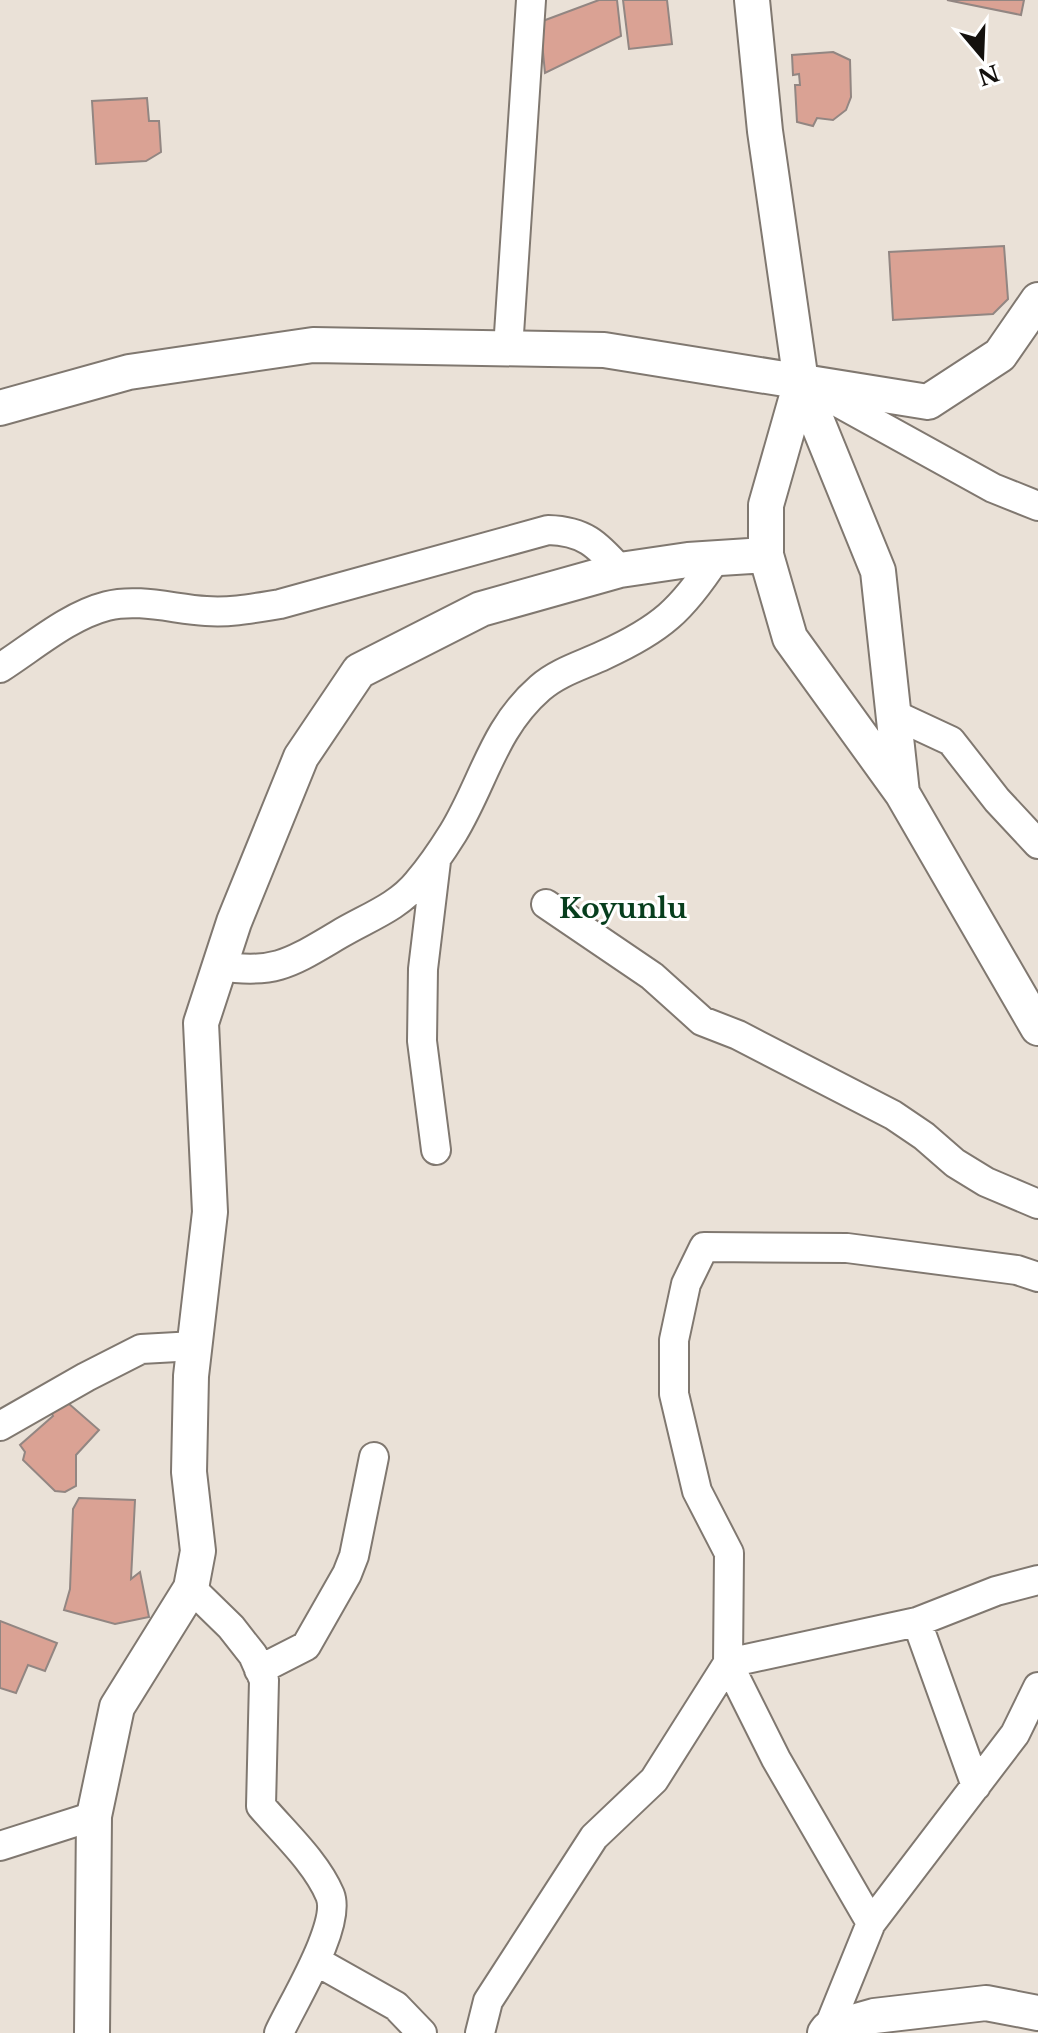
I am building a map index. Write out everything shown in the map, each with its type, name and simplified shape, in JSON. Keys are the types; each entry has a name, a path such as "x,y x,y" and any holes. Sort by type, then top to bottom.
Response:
{"street":[{"path":"508,349 531,0"},
{"path":"752,0 765,131 801,382 878,571 902,793"},
{"path":"0,408 129,372 313,345 604,350 928,402 1000,355 1038,300"},
{"path":"801,382 993,488 1038,506"},
{"path":"801,382 766,505 766,555 790,638 902,793 1038,1028"},
{"path":"0,668 84,614 110,605 241,611 280,604 548,530 571,531 597,545 620,570"},
{"path":"92,2033 94,1816 117,1707 191,1588 198,1551 189,1472 195,1346 210,1212 201,1023 234,922 301,757 359,671 481,609 620,570 766,555"},
{"path":"220,966 269,970 294,962 389,908 417,883 454,831 503,729 517,711 541,687 562,674 618,649 670,618 693,594 716,558"},
{"path":"893,714 951,741 997,800 1038,844"},
{"path":"436,857 423,969 422,1041 436,1150"},
{"path":"546,904 652,976 702,1021 738,1035 893,1115 955,1163 986,1182 1038,1204"},
{"path":"871,1923 776,1759 728,1663 729,1553 697,1491 674,1394 674,1340 686,1284 704,1247 847,1248 1017,1270 1038,1277"},
{"path":"0,1426 141,1349 195,1346"},
{"path":"259,1670 306,1646 347,1574 354,1556 374,1457"},
{"path":"480,2033 488,2001 594,1837 654,1780 728,1663 917,1622 996,1591 1038,1580"},
{"path":"191,1588 231,1627 253,1655 264,1680 261,1806 316,1872 331,1898 329,1923 316,1961 279,2033"},
{"path":"917,1622 976,1786"},
{"path":"827,2031 871,1923 1015,1734 1038,1687"},
{"path":"0,1846 94,1816"},
{"path":"316,1961 396,2006 422,2033"},
{"path":"827,2031 874,2016 938,2021 986,2003 1038,2013"}],"building":[{"path":"599,0 617,0 621,36 545,73 540,22"},
{"path":"623,0 667,0 672,44 629,49"},
{"path":"947,0 1024,0 1021,15"},
{"path":"833,52 850,60 851,97 846,110 833,120 817,118 813,126 797,122 795,85 800,85 799,74 793,75 792,55"},
{"path":"147,98 149,121 159,121 161,152 146,161 96,164 92,101"},
{"path":"1004,246 1008,299 993,314 893,320 889,252"},
{"path":"68,1403 99,1430 76,1455 76,1486 65,1492 55,1491 23,1460 25,1452 20,1445 53,1416 51,1412"},
{"path":"79,1498 135,1500 131,1579 140,1572 149,1617 115,1624 64,1610 70,1589 73,1509"},
{"path":"0,1621 57,1643 45,1671 28,1665 16,1693 0,1688"}],"district":[{"name":"Koyunlu","path":"623,908"}]}
